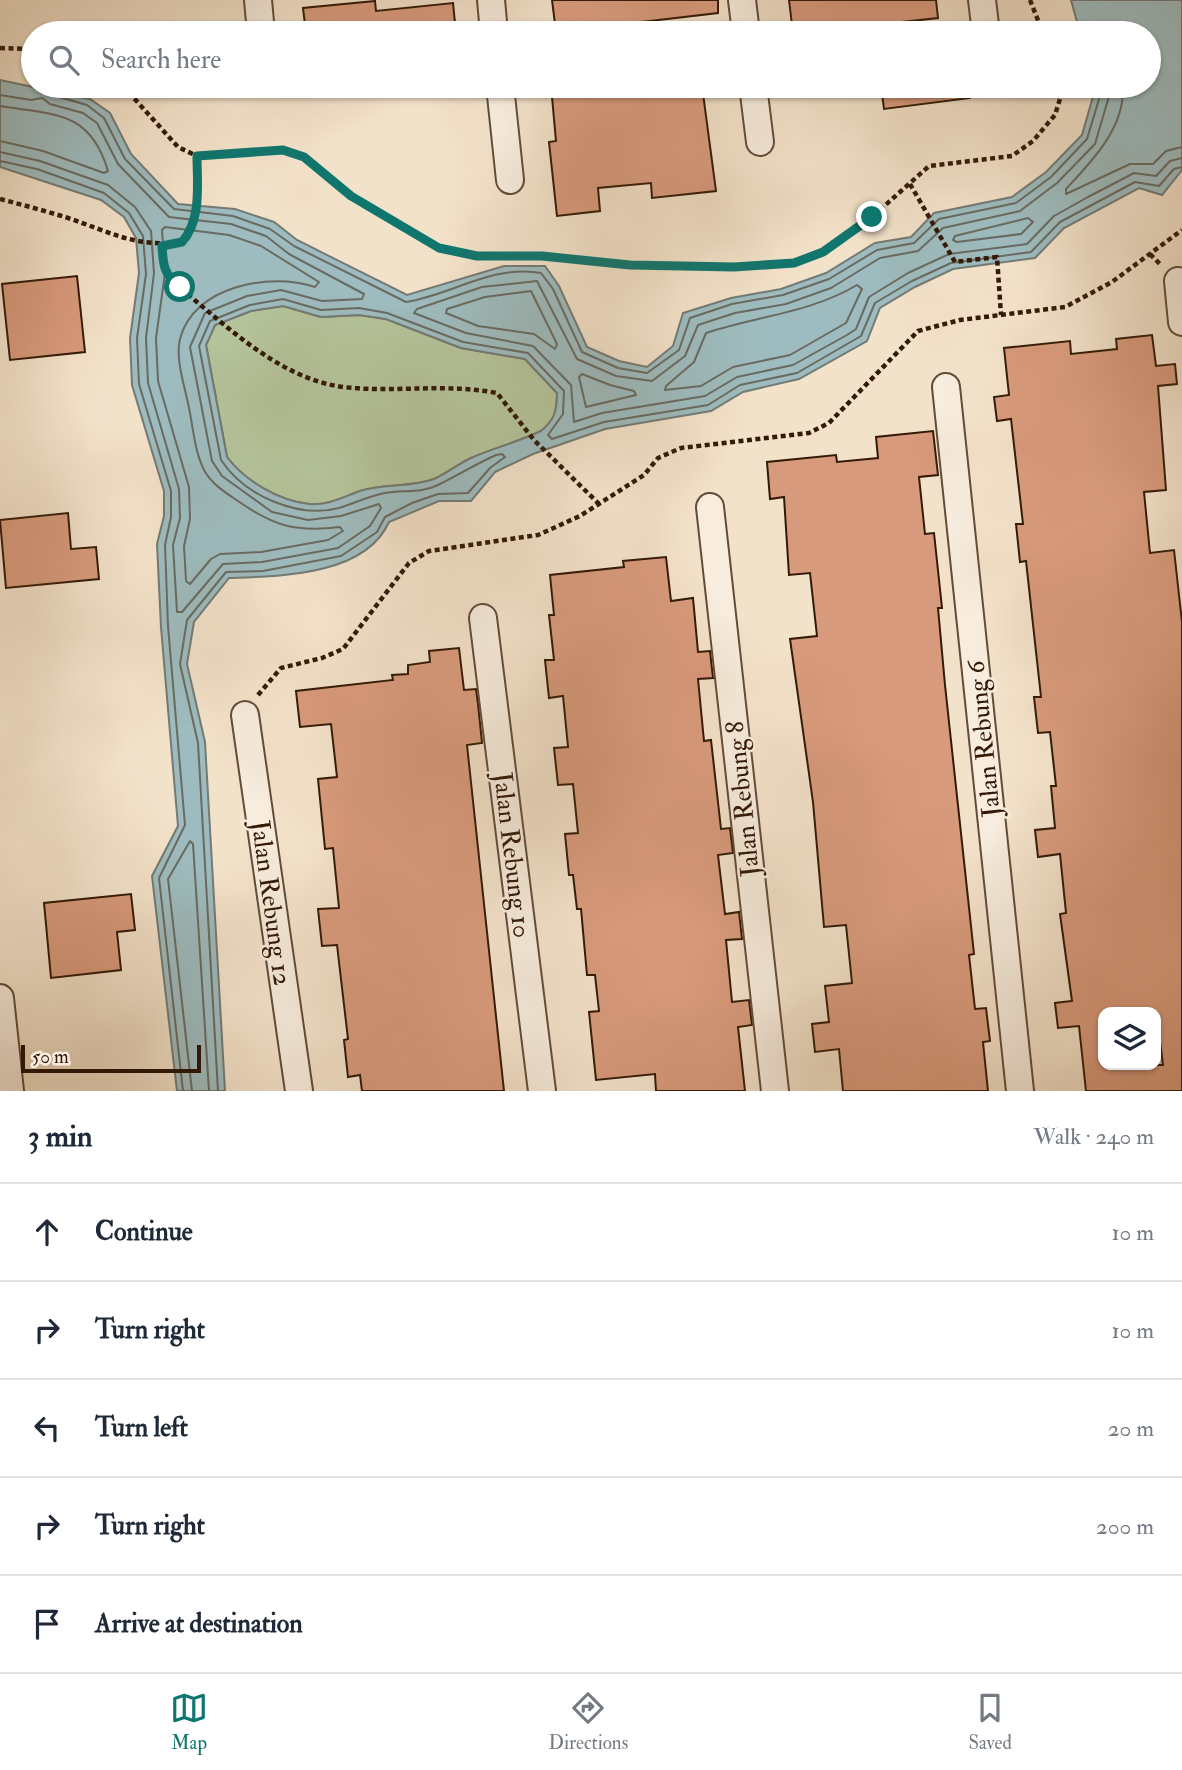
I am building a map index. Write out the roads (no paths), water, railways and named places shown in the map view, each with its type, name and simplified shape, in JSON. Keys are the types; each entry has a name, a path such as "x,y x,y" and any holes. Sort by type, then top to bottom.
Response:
{"street":[{"path":"258,0 260,21"},
{"path":"491,0 493,21"},
{"path":"742,0 745,21"},
{"path":"982,0 985,21"},
{"path":"501,98 510,180"},
{"path":"754,98 760,142"},
{"path":"1178,281 1182,321"},
{"name":"Jalan Rebung 6","path":"946,387 1020,1091"},
{"name":"Jalan Rebung 8","path":"710,507 775,1091"},
{"name":"Jalan Rebung 10","path":"483,618 542,1091"},
{"name":"Jalan Rebung 12","path":"245,715 299,1091"},
{"path":"0,998 9,1091"}],"water":[{"path":"1071,0 1182,0 1182,170 1162,195 1139,188 1064,228 1035,258 953,269 915,287 880,308 867,341 799,379 743,392 711,411 605,429 533,454 495,472 471,501 439,501 389,522 377,540 361,553 341,563 296,574 229,578 194,622 187,664 205,742 225,1091 177,1091 152,876 178,826 161,627 157,544 164,516 164,491 132,385 130,338 139,273 136,238 124,217 101,200 0,167 0,80 21,84 21,98 90,99 110,113 131,154 178,204 235,209 274,222 297,240 407,295 504,266 545,266 559,286 587,347 619,361 647,367 673,346 683,313 731,298 781,289 826,273 875,243 911,237 934,213 1012,197 1046,172 1082,135 1093,98 1161,98 1161,21 1077,21","holes":["283,306 321,317 359,315 386,319 461,348 525,359 557,393 554,414 541,431 471,458 425,482 378,487 322,504 286,499 253,482 227,457 206,345 215,325 251,311"]}]}
